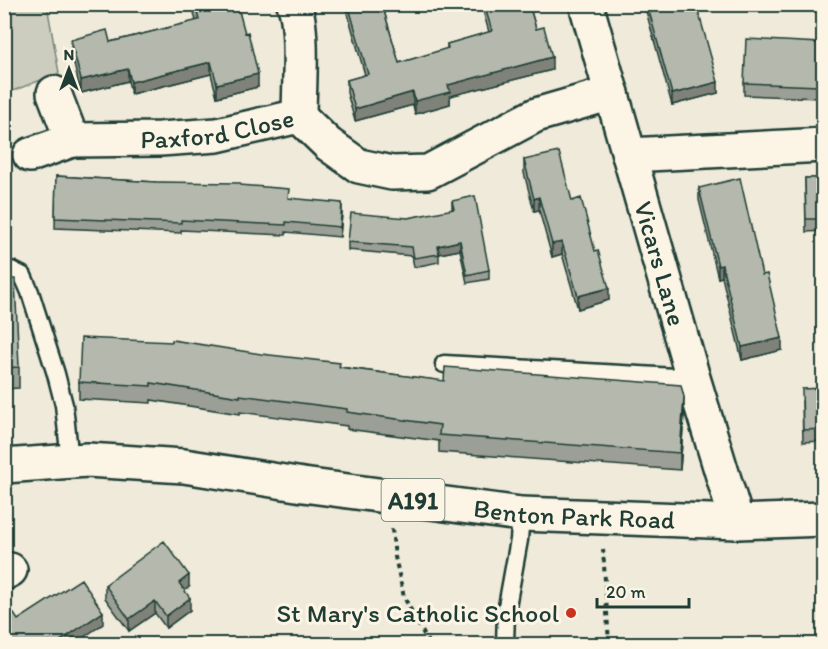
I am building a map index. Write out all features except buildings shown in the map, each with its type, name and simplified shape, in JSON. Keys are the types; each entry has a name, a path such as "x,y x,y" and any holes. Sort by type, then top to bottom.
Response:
{"street":[{"path":"294,4 297,12 299,116"},
{"name":"Vicars Lane","path":"586,4 693,378 737,522"},
{"path":"54,93 72,140"},
{"name":"Paxford Close","path":"30,155 72,140 160,139 217,135 299,116 328,144 359,166 392,173 428,172 536,115 612,93"},
{"path":"629,155 824,145"},
{"name":"Benton Park Road","path":"4,466 87,460 184,466 521,514 737,522 824,519"}],"lane":[{"path":"4,272 11,270 23,276 30,292 57,374 64,405 70,461"},
{"path":"444,364 693,378"},
{"path":"504,645 506,612 519,540 521,514"}],"path":[{"path":"386,496 395,557 404,597 429,645"},
{"path":"608,518 603,546 609,645"}],"shaded area":[{"path":"5,5 47,5 59,73 5,94"}],"place":[{"name":"St Mary's Catholic School","path":"571,613"}]}
